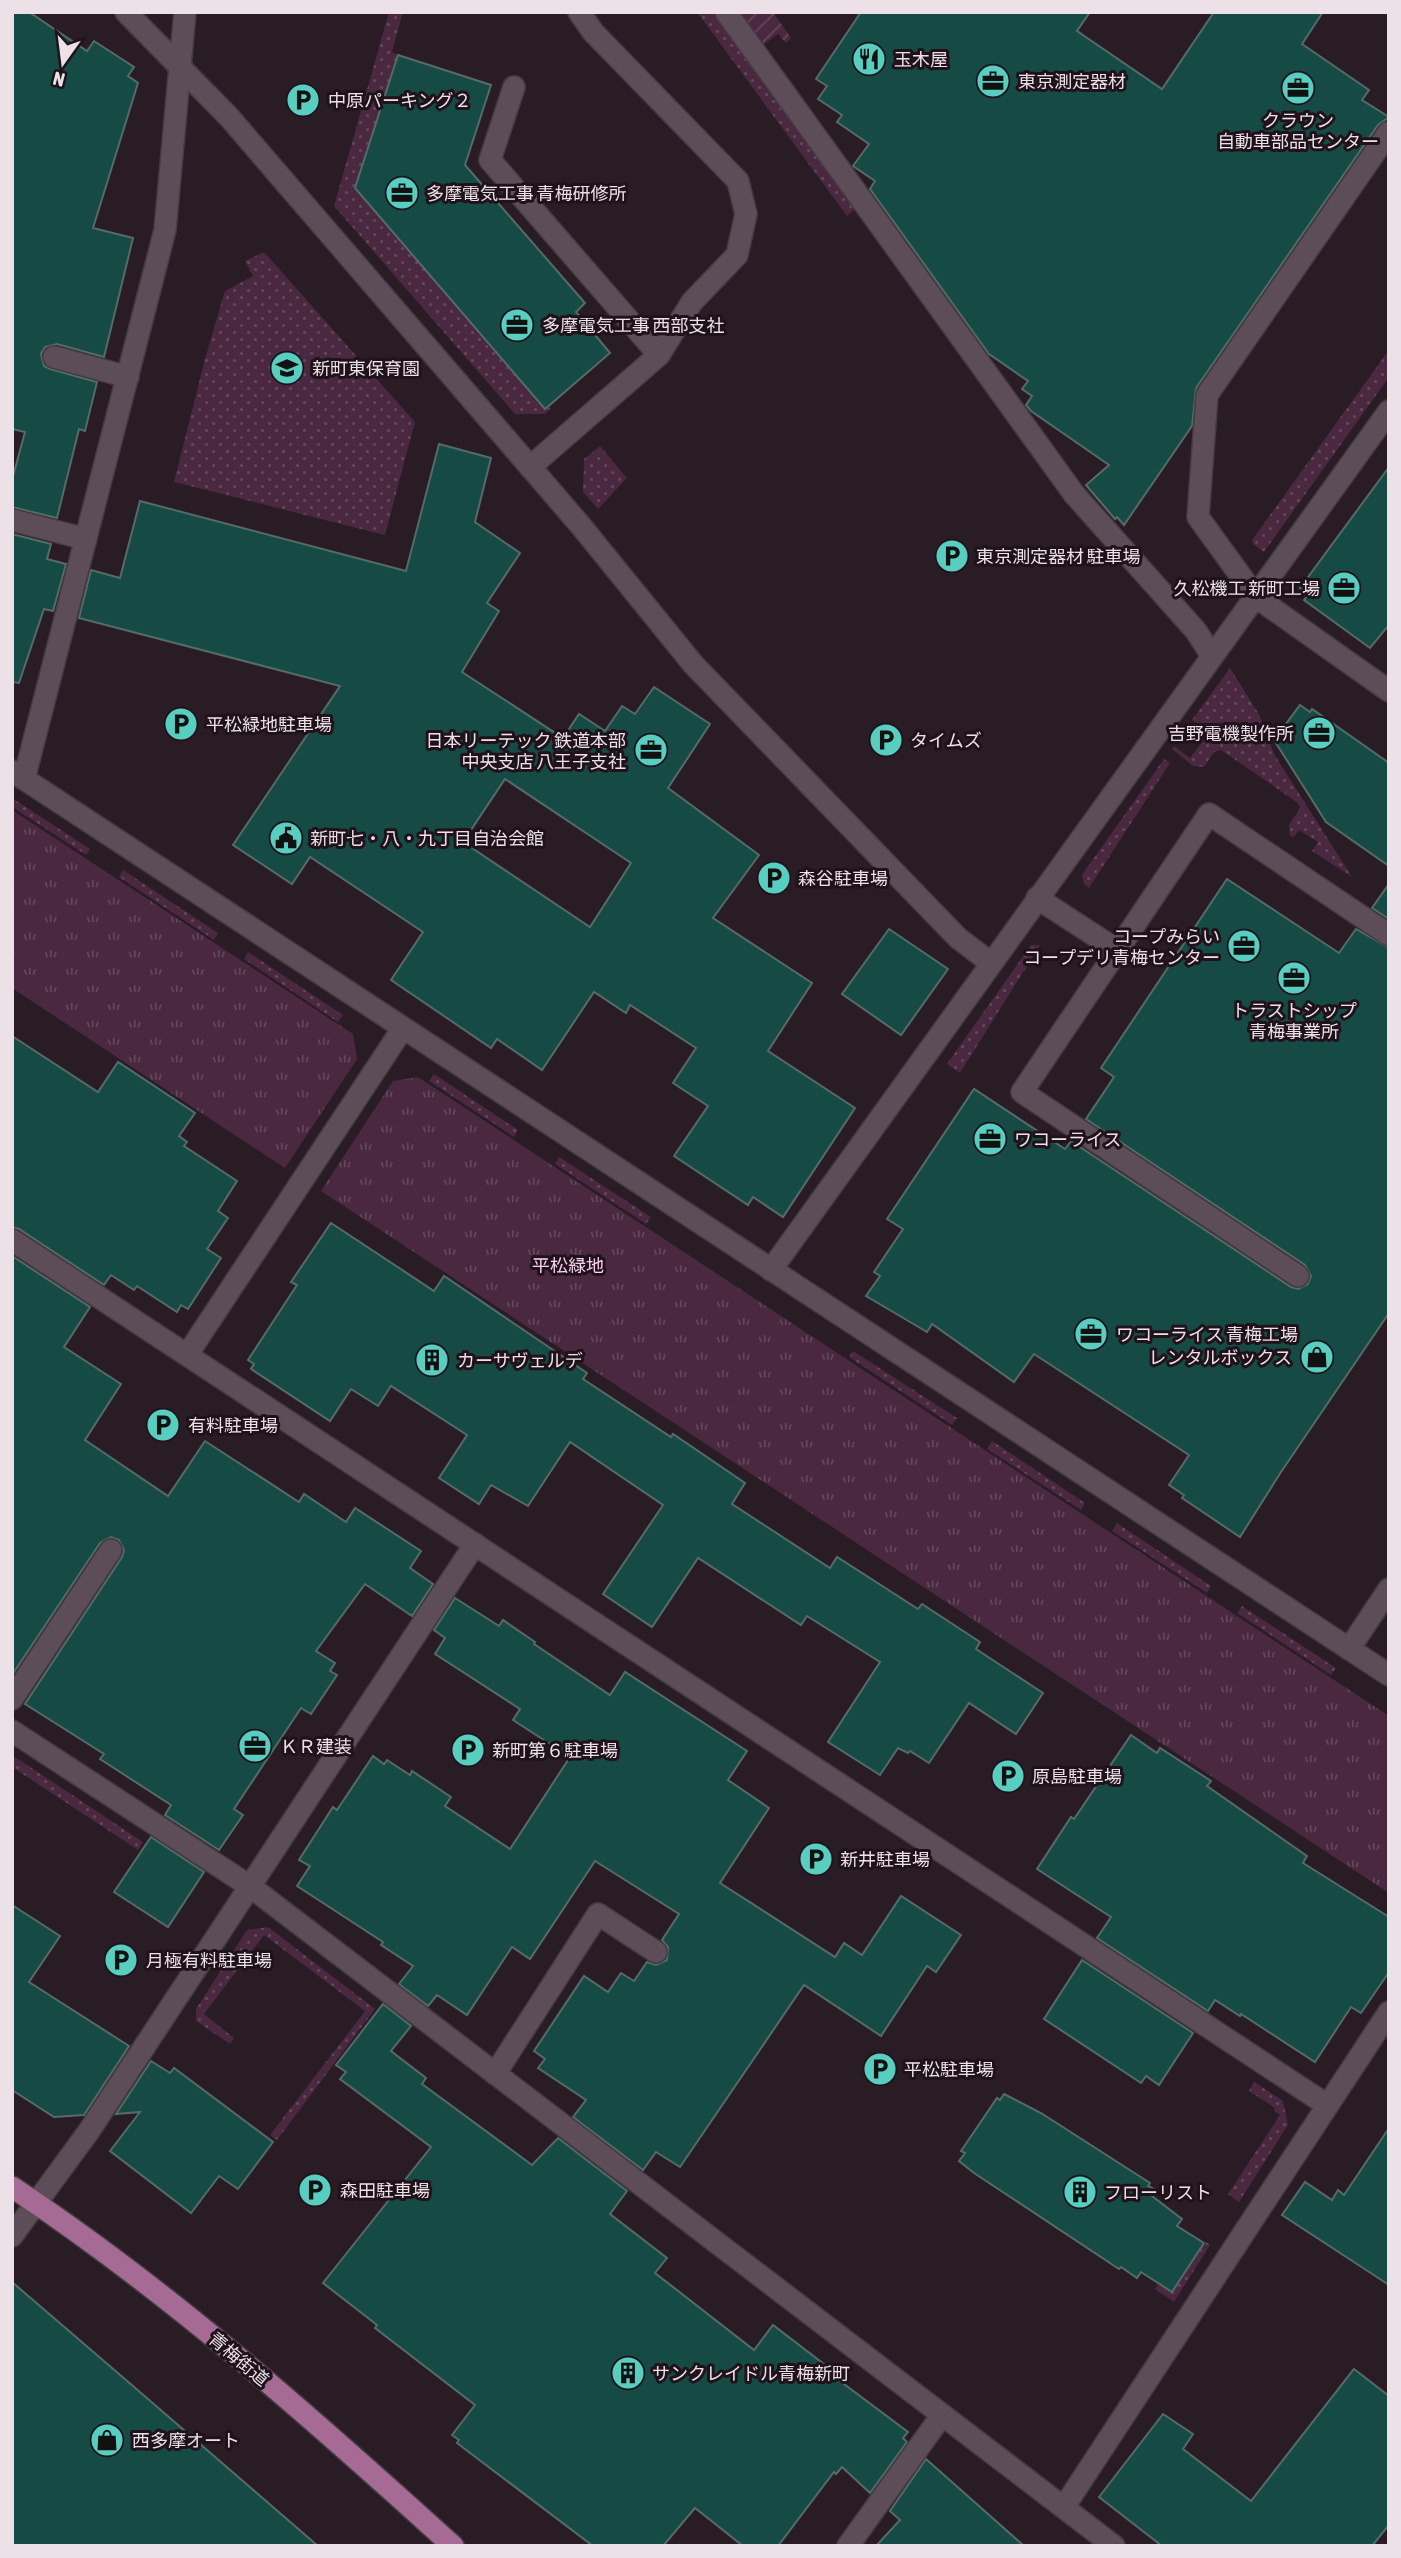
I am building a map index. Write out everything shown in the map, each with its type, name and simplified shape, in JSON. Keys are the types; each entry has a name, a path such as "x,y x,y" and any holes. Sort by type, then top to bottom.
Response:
{"main road":[{"name":"青梅街道","path":"12,2187 225,2347 358,2459 453,2546"}],"street":[{"path":"126,12 229,117 530,467 693,664 958,938 992,963"},
{"path":"185,12 165,230 86,539 18,775 1389,1675"},
{"path":"530,467 659,355 692,302 737,255 746,214 738,181 593,32 579,12"},
{"path":"726,12 1074,494 1196,631 1212,656"},
{"path":"514,87 490,160 659,355"},
{"path":"1389,132 1207,395 1198,517 1256,597 1389,691"},
{"path":"54,357 128,377"},
{"path":"771,1270 1389,411"},
{"path":"12,520 86,539"},
{"path":"1298,1276 1022,1092 1209,814 1389,935"},
{"path":"1037,898 1117,950"},
{"path":"187,1355 403,1028"},
{"path":"12,1240 1327,2105"},
{"path":"12,2236 89,2131 475,1544"},
{"path":"12,1699 111,1550"},
{"path":"1349,1649 1389,1589"},
{"path":"12,1731 251,1887 1114,2546"},
{"path":"495,2074 598,1914 656,1952"},
{"path":"1064,2507 1389,2012"},
{"path":"848,2546 942,2415"}],"green space":[{"path":"389,12 403,12 392,52 398,55 355,188 549,405 551,408 545,414 515,414 334,206"},
{"path":"697,12 713,12 856,208 847,216"},
{"path":"739,12 773,12 791,38 786,43 778,34 763,45"},
{"path":"264,252 415,422 385,535 174,482 225,291 253,276 245,261"},
{"path":"1389,350 1389,377 1264,552 1253,544 1252,540"},
{"path":"600,446 627,478 598,509 583,492 584,459"},
{"path":"1230,668 1260,716 1274,754 1352,877 1312,851 1318,842 1299,830 1294,837 1290,836 1289,825 1300,808 1298,803 1221,750 1214,752 1204,767 1193,766 1172,749 1174,746 1190,758 1209,733 1192,720"},
{"path":"1164,759 1170,763 1089,888 1084,884 1082,875"},
{"path":"12,798 90,849 86,855 12,807"},
{"path":"12,810 353,1034 357,1059 285,1168 12,988"},
{"path":"123,870 218,933 214,940 119,877"},
{"path":"1031,945 1040,945 960,1073 947,1064"},
{"path":"248,952 343,1015 338,1022 244,959"},
{"path":"434,1074 518,1130 514,1137 429,1081"},
{"name":"平松緑地","path":"418,1077 1389,1716 1389,1893 321,1191 393,1081"},
{"path":"559,1157 651,1217 646,1224 555,1164"},
{"path":"853,1351 957,1418 952,1425 849,1357"},
{"path":"992,1441 1085,1503 1081,1510 987,1449"},
{"path":"1117,1523 1211,1586 1207,1593 1112,1531"},
{"path":"1242,1606 1336,1668 1331,1675 1237,1613"},
{"path":"12,1755 143,1842 138,1850 12,1767"},
{"path":"268,1927 375,2009 277,2140 270,2135 365,2011 264,1935 204,2014 234,2038 230,2044 196,2021 196,2009 247,1930"},
{"path":"1254,2082 1283,2101 1288,2125 1239,2202 1228,2194 1280,2115 1274,2111 1275,2108 1249,2091"},
{"path":"1206,2242 1210,2245 1174,2302 1155,2289 1158,2284 1172,2293"}],"building":[{"path":"12,12 29,12 87,51 94,41 134,67 128,76 138,83 93,228 133,238 104,357 57,344 45,347 41,354 44,366 50,369 97,382 85,431 79,429 57,518 12,507 12,480 25,432 12,429"},
{"path":"861,12 1090,12 1077,31 1162,89 1214,12 1323,12 1302,44 1369,90 1362,100 1389,117 1378,125 1196,388 1192,426 1124,525 1117,517 1115,519 1086,485 1109,465 1026,405 1032,396 1022,389 1028,381 989,354 870,189 875,181 853,166 869,144 837,122 842,115 818,99 827,86 816,79"},
{"path":"398,55 491,85 465,165 585,303 576,312 610,353 545,409 355,188"},
{"path":"439,444 491,458 475,522 520,553 487,603 499,611 462,672 563,738 579,714 605,731 622,706 635,714 654,687 710,724 668,788 759,855 713,918 812,983 768,1051 855,1108 783,1217 753,1197 748,1205 674,1156 708,1106 673,1083 696,1048 630,1005 626,1013 594,992 542,1070 497,1039 491,1048 391,980 423,932 310,857 292,884 233,845 340,686 79,618 91,570 120,578 140,501 406,571","holes":["505,779 631,863 590,927 463,842"]},
{"path":"1389,467 1389,625 1370,648 1304,600 1309,594 1300,588"},
{"path":"12,534 51,544 47,559 66,564 53,611 44,609 19,683 12,682"},
{"path":"1300,705 1310,712 1312,709 1389,763 1389,866 1326,822 1274,740"},
{"path":"1227,879 1339,953 1356,929 1389,948 1389,1313 1240,1537 1182,1498 1184,1495 1169,1485 1189,1455 1034,1354 1014,1382 932,1324 927,1332 866,1296 880,1276 874,1272 903,1229 887,1219 974,1089 1065,1149 1071,1141 1291,1287 1298,1289 1308,1284 1311,1276 1305,1265 1086,1119 1114,1077 1101,1068"},
{"path":"1389,884 1389,919 1372,908"},
{"path":"889,929 948,969 901,1035 842,994"},
{"path":"12,1036 98,1092 118,1062 195,1113 179,1136 187,1142 184,1146 237,1181 218,1211 228,1218 207,1249 221,1258 188,1309 181,1305 177,1312 137,1286 134,1290 111,1275 104,1285 12,1227"},
{"path":"331,1223 434,1291 444,1276 587,1373 583,1379 671,1437 673,1434 745,1483 732,1504 830,1568 837,1557 918,1609 922,1604 980,1642 976,1649 1043,1693 1016,1734 969,1703 929,1763 910,1751 908,1753 898,1748 880,1775 828,1742 880,1662 807,1616 801,1625 698,1558 652,1627 603,1594 663,1505 570,1442 528,1506 491,1485 479,1504 439,1478 467,1435 391,1386 378,1406 351,1389 330,1421 251,1369 254,1364 248,1360 297,1285 291,1282"},
{"path":"12,1256 90,1307 64,1347 121,1384 85,1440 168,1496 205,1441 299,1502 304,1494 346,1522 355,1508 421,1551 410,1568 433,1584 412,1616 365,1584 316,1651 335,1663 330,1671 337,1675 311,1714 301,1708 234,1809 243,1815 219,1850 165,1815 171,1805 100,1759 104,1754 25,1704 122,1557 124,1550 119,1540 111,1537 100,1543 12,1675"},
{"path":"455,1598 499,1626 503,1620 610,1695 625,1672 747,1751 728,1780 769,1808 720,1883 835,1957 844,1943 862,1955 901,1896 961,1935 936,1972 927,1966 881,2036 804,1985 680,2167 656,2152 643,2170 573,2117 586,2100 538,2068 545,2059 534,2051 584,1976 608,1992 621,1973 634,1981 647,1962 656,1965 667,1960 668,1947 662,1940 679,1914 595,1861 530,1959 512,1947 467,2015 437,1995 428,2006 399,1984 413,1966 381,1945 383,1942 297,1886 310,1866 299,1860 333,1807 337,1810 373,1756 384,1764 387,1760 410,1775 412,1771 451,1797 445,1806 510,1849 570,1757 513,1720 520,1709 435,1654 445,1638 434,1630"},
{"path":"1131,1735 1157,1753 1160,1748 1211,1781 1207,1786 1307,1856 1303,1863 1389,1917 1389,1972 1361,2013 1351,2007 1315,2062 1215,2000 1208,2011 1097,1938 1111,1917 1037,1869"},
{"path":"151,1837 204,1872 168,1927 114,1892"},
{"path":"12,1905 60,1936 29,1982 129,2046 84,2115 54,2117 12,2090"},
{"path":"1082,1960 1193,2033 1159,2085 1146,2076 1141,2083 1044,2019"},
{"path":"383,2004 411,2026 391,2051 426,2078 422,2084 532,2165 558,2138 627,2191 610,2214 667,2258 655,2273 754,2350 773,2325 842,2378 840,2381 908,2432 903,2438 907,2442 870,2493 842,2467 836,2474 834,2472 778,2546 743,2546 695,2508 663,2546 593,2546 457,2443 459,2440 452,2435 475,2405 375,2328 377,2325 323,2283 431,2147 340,2079 346,2072 336,2065"},
{"path":"151,2061 170,2073 174,2068 273,2142 238,2189 219,2176 191,2213 110,2151 140,2112 116,2114"},
{"name":"フローリスト","path":"1004,2094 1041,2113 1150,2183 1148,2186 1156,2190 1152,2196 1182,2219 1177,2226 1204,2243 1172,2292 1141,2272 1137,2278 1121,2267 1119,2269 959,2161 965,2153 961,2151 997,2098 1000,2100"},
{"path":"1389,2128 1389,2285 1282,2215 1305,2182 1332,2200 1338,2190 1344,2195"},
{"path":"12,2282 133,2386 318,2546 12,2546"},
{"path":"1354,2369 1389,2396 1389,2525 1372,2546 1162,2546 1099,2497 1163,2414 1193,2434 1183,2449 1251,2501"},
{"path":"926,2459 1024,2546 876,2546 900,2520 890,2511"}],"place":[{"name":"玉木屋","path":"869,59"},
{"name":"東京測定器材","path":"993,81"},
{"name":"クラウン 自動車部品センター","path":"1298,88"},
{"name":"中原パーキング２","path":"303,100"},
{"name":"多摩電気工事 青梅研修所","path":"402,193"},
{"name":"多摩電気工事 西部支社","path":"517,325"},
{"name":"新町東保育園","path":"287,368"},
{"name":"東京測定器材 駐車場","path":"952,556"},
{"name":"久松機工 新町工場","path":"1344,588"},
{"name":"平松緑地駐車場","path":"181,724"},
{"name":"吉野電機製作所","path":"1319,733"},
{"name":"タイムズ","path":"886,740"},
{"name":"日本リーテック 鉄道本部 中央支店 八王子支社","path":"651,750"},
{"name":"新町七・八・九丁目自治会館","path":"286,838"},
{"name":"森谷駐車場","path":"774,878"},
{"name":"コープみらい コープデリ青梅センター","path":"1244,946"},
{"name":"トラストシップ 青梅事業所","path":"1294,978"},
{"name":"ワコーライス","path":"990,1139"},
{"name":"ワコーライス 青梅工場","path":"1091,1334"},
{"name":"レンタルボックス","path":"1317,1357"},
{"name":"カーサヴェルデ","path":"432,1360"},
{"name":"有料駐車場","path":"163,1425"},
{"name":"ＫＲ建装","path":"255,1746"},
{"name":"新町第６駐車場","path":"468,1750"},
{"name":"原島駐車場","path":"1008,1776"},
{"name":"新井駐車場","path":"816,1859"},
{"name":"月極有料駐車場","path":"121,1960"},
{"name":"平松駐車場","path":"880,2069"},
{"name":"森田駐車場","path":"315,2190"},
{"name":"フローリスト","path":"1080,2192"},
{"name":"サンクレイドル青梅新町","path":"628,2373"},
{"name":"西多摩オート","path":"107,2440"}]}
